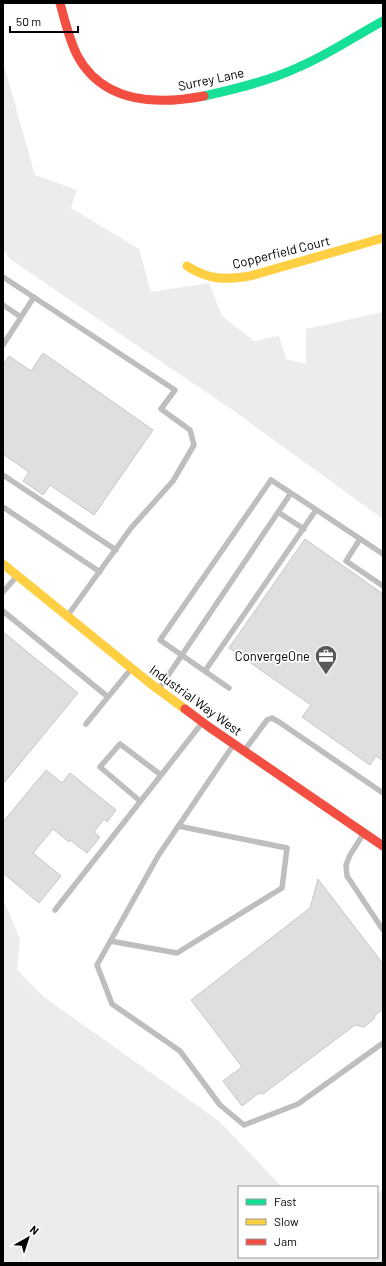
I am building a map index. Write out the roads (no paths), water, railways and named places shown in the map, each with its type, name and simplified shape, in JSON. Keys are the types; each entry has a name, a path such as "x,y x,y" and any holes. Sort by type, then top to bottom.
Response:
{"street":[{"name":"Surrey Lane","path":"60,3 72,47 87,70 98,82 115,92 133,98 162,101 201,97 265,80 298,68 331,52 383,21"},
{"name":"Copperfield Court","path":"188,266 199,274 212,279 231,279 250,276 383,238"},
{"name":"Industrial Way West","path":"3,564 158,690 383,846"}],"lane":[{"path":"3,277 175,390 161,409 190,430 194,445 173,481 131,528 67,616"},
{"path":"3,345 34,297"},
{"path":"3,305 21,317"},
{"path":"3,475 116,550"},
{"path":"228,688 160,640 271,480 383,554"},
{"path":"158,690 290,493"},
{"path":"3,507 100,572"},
{"path":"205,671 316,510"},
{"path":"278,512 304,529"},
{"path":"360,539 346,561 383,586"},
{"path":"3,592 17,576"},
{"path":"3,611 108,697"},
{"path":"86,724 132,668"},
{"path":"244,751 267,720 272,718 383,793"},
{"path":"55,910 203,722"},
{"path":"140,801 100,767 120,744 160,776"},
{"path":"234,744 158,856 97,965 112,1004 180,1051 220,1105 244,1125 298,1104 383,1043"},
{"path":"110,941 177,953 282,888 287,848 178,826"},
{"path":"364,833 350,855 346,865 347,876 383,930"}],"place":[{"name":"ConvergeOne","path":"326,676"}]}
